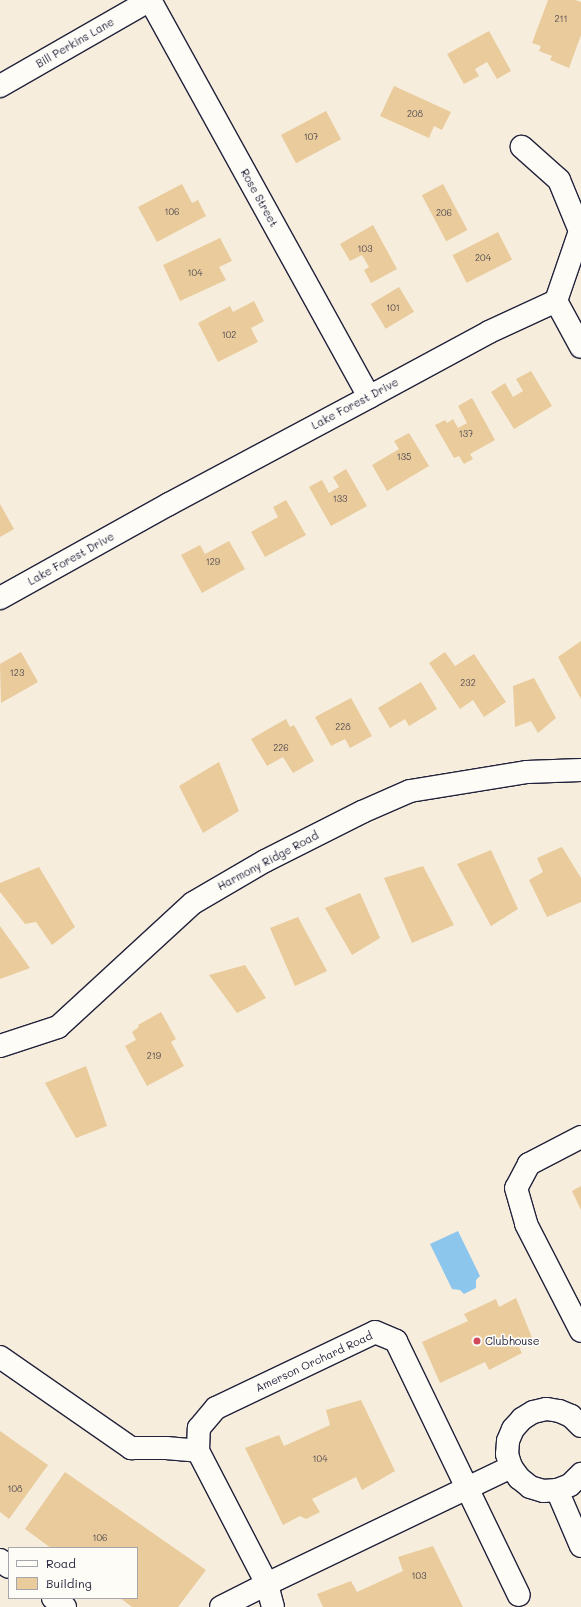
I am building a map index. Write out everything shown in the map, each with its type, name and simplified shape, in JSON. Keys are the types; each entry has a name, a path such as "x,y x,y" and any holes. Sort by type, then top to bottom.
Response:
{"street":[{"name":"Bill Perkins Lane","path":"0,86 150,0"},
{"name":"Rose Street","path":"150,0 369,397"},
{"path":"522,147 560,180 580,231 556,301 581,347"},
{"name":"Lake Forest Drive","path":"0,598 169,504 489,332 556,301"},
{"name":"Harmony Ridge Road","path":"0,1046 58,1026 193,902 265,860 362,812 410,791 527,772 581,770"},
{"path":"581,1137 529,1164 516,1188 526,1224 581,1331"},
{"name":"Amerson Orchard Road","path":"273,1607 267,1584 198,1451 199,1428 216,1408 375,1332 396,1341 519,1595"},
{"path":"0,1358 131,1448 166,1448 198,1451"},
{"path":"579,1481 557,1490 543,1491 530,1487 519,1478 511,1467 507,1454 508,1441 513,1429 522,1419 533,1412 546,1410 559,1411 571,1416 581,1426"},
{"path":"221,1607 511,1467"},
{"path":"557,1490 581,1546"},
{"path":"0,1560 8,1566"},
{"path":"54,1599 66,1607"}],"water":[{"path":"458,1231 480,1276 476,1280 476,1288 464,1294 460,1290 452,1289 430,1244"}],"building":[{"path":"548,0 575,0 581,2 581,35 569,68 550,60 552,56 539,51 541,46 532,43"},
{"path":"489,31 511,71 497,79 487,62 475,69 479,76 464,84 447,54"},
{"path":"394,86 451,112 442,130 434,126 429,138 380,116"},
{"path":"326,111 341,139 296,163 281,135"},
{"path":"182,184 192,203 198,200 206,216 157,242 138,207"},
{"path":"443,184 467,230 446,241 422,195"},
{"path":"373,225 397,269 371,283 364,270 369,267 362,255 350,261 340,244"},
{"path":"498,232 512,260 467,283 453,255"},
{"path":"220,238 232,261 219,267 226,280 180,301 163,265"},
{"path":"399,287 414,312 386,329 371,304"},
{"path":"254,301 264,321 251,328 258,342 218,362 198,323 230,306 233,312"},
{"path":"531,371 552,406 514,429 491,392 505,383 513,397 523,391 516,379"},
{"path":"472,398 495,440 470,454 473,459 464,464 459,456 454,458 435,425 445,420 447,423 453,419 458,428 467,423 458,406"},
{"path":"409,433 429,466 387,491 372,465 399,449 394,441"},
{"path":"346,469 367,506 331,526 309,487 322,480 329,493 339,487 333,477"},
{"path":"286,500 306,535 265,557 251,532 278,517 273,507"},
{"path":"0,504 14,529 0,537"},
{"path":"229,541 245,569 202,593 181,555 200,545 205,554"},
{"path":"581,641 581,699 558,657"},
{"path":"21,652 38,682 1,703 0,664"},
{"path":"445,652 455,666 474,654 506,702 484,717 473,700 460,709 429,663"},
{"path":"534,678 556,718 538,733 531,721 515,727 513,686"},
{"path":"421,682 437,709 409,726 405,719 390,728 378,708"},
{"path":"351,698 372,736 350,748 345,739 331,746 315,717"},
{"path":"286,719 290,727 294,725 314,761 293,773 283,757 267,766 251,739"},
{"path":"219,762 239,811 203,833 179,786"},
{"path":"562,847 581,878 581,902 547,917 529,880 543,872 537,858"},
{"path":"491,850 518,909 491,926 457,864"},
{"path":"423,866 454,925 412,943 384,878"},
{"path":"39,867 75,927 52,945 36,922 25,924 0,892 0,883"},
{"path":"360,893 380,938 352,955 325,908"},
{"path":"298,917 327,971 295,986 270,928"},
{"path":"0,926 30,968 0,979"},
{"path":"245,965 266,998 237,1013 209,975"},
{"path":"161,1012 176,1039 171,1042 184,1066 147,1086 125,1046 136,1040 132,1032 139,1027 138,1025"},
{"path":"86,1066 107,1126 76,1138 45,1083"},
{"path":"581,1186 581,1210 572,1191"},
{"name":"Clubhouse","path":"516,1298 533,1340 519,1347 522,1353 489,1370 485,1362 440,1383 422,1342 468,1321 464,1314 496,1299 499,1307"},
{"path":"361,1400 395,1471 362,1490 356,1477 312,1499 320,1512 306,1519 300,1516 283,1525 245,1448 279,1435 284,1446 330,1425 326,1410"},
{"path":"0,1431 48,1465 9,1519 0,1512"},
{"path":"65,1472 206,1570 178,1607 132,1607 121,1599 138,1599 138,1547 50,1547 25,1529"},
{"path":"433,1546 463,1607 323,1607 317,1594 351,1581 357,1592 403,1571 398,1557"}],"place":[{"name":"Clubhouse","path":"477,1341"}]}
